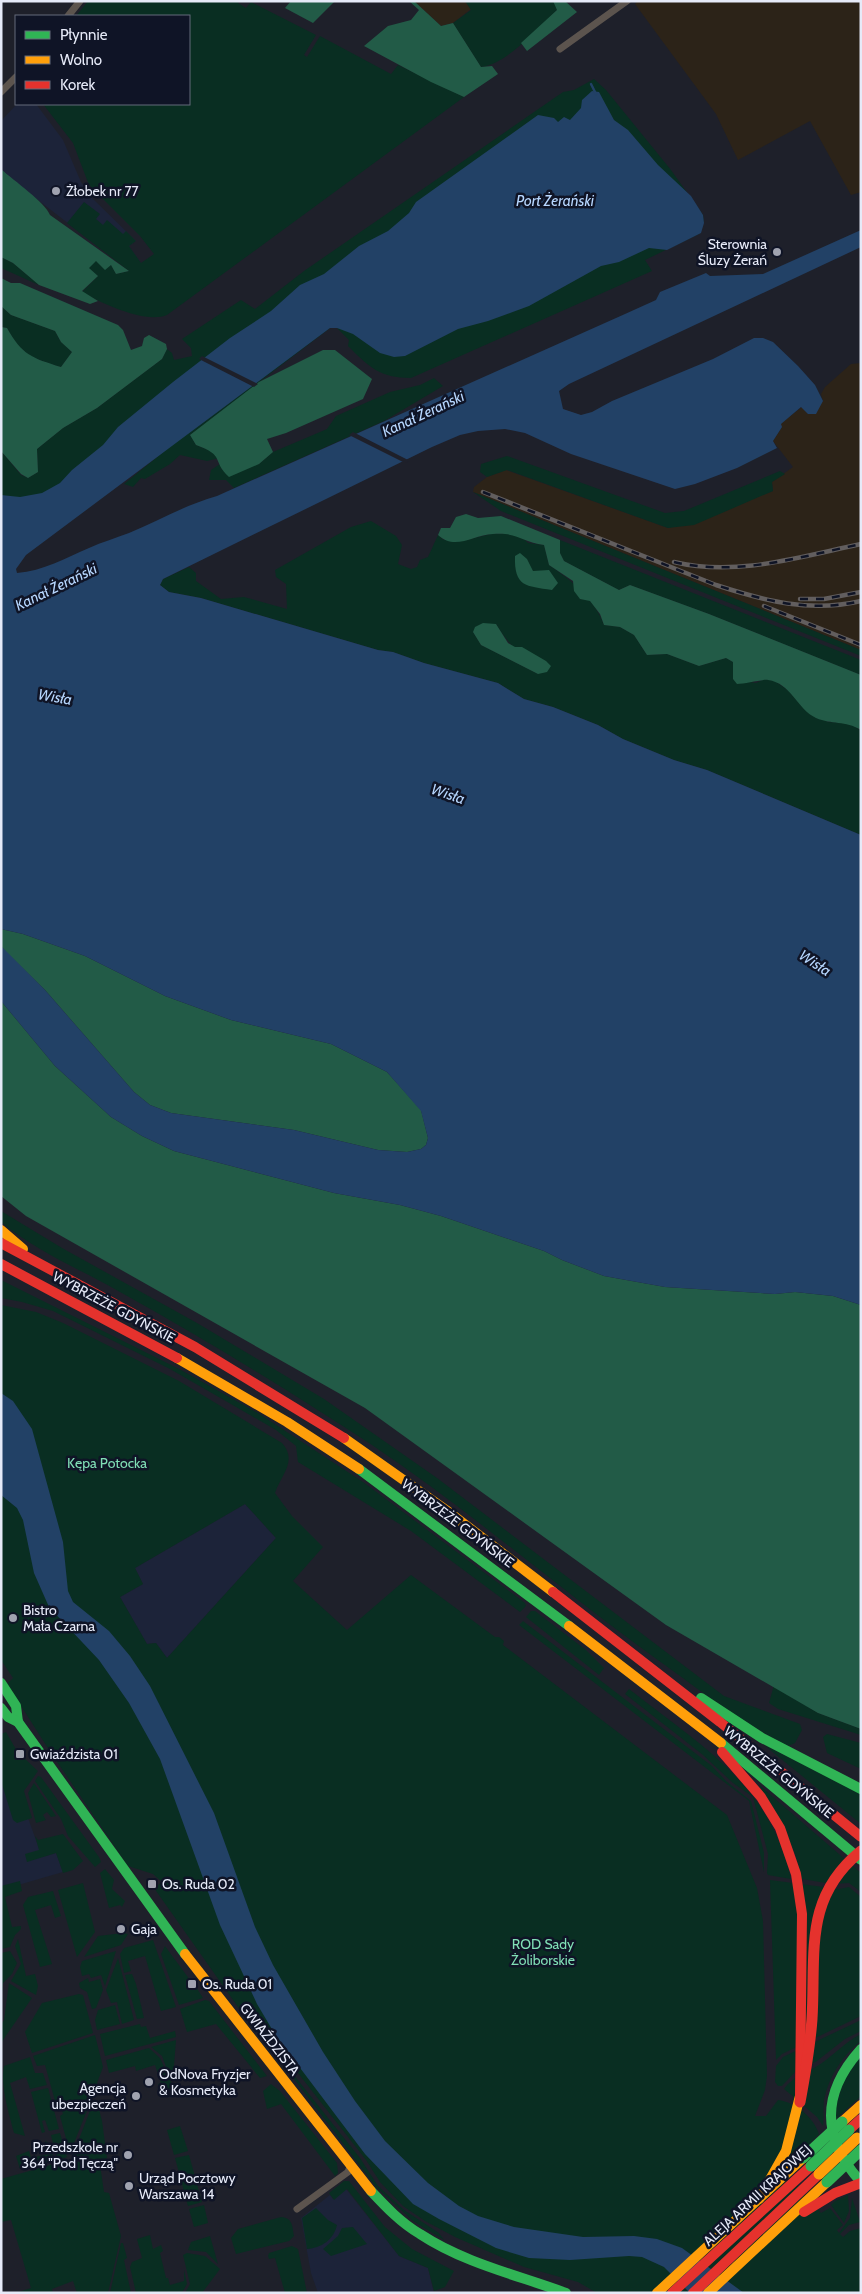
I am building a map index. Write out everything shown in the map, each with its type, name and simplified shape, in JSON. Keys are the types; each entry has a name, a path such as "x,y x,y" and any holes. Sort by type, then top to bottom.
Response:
{"main road":[{"path":"1,1230 42,1265"},
{"name":"WYBRZEŻE GDYŃSKIE","path":"1,1244 214,1358 345,1438 446,1509 626,1648 861,1837"},
{"name":"WYBRZEŻE GDYŃSKIE","path":"1,1264 184,1361 282,1418 343,1458 482,1559 698,1726 803,1809 861,1860"},
{"path":"1,1271 33,1280"},
{"path":"626,1648 762,1738 861,1789"},
{"name":"GWIAŹDZISTA","path":"1,1683 16,1706 18,1722"},
{"name":"GWIAŹDZISTA","path":"1,1708 8,1717 18,1722 115,1858 280,2076 351,2165 397,2217 419,2233 453,2252 566,2293"},
{"path":"698,1726 768,1806 784,1836 796,1874 802,1914 800,2102"},
{"path":"656,2293 723,2239 759,2199 786,2151 800,2102 808,2059 818,1913 824,1895 836,1874 846,1862 861,1851"},
{"path":"708,2293 740,2256 835,2193 861,2183 848,2169 838,2152 832,2136 829,2113 832,2093 841,2072 861,2049"},
{"path":"765,2240 861,2105"},
{"path":"845,2126 861,2119"},
{"name":"ALEJA ARMII KRAJOWEJ","path":"672,2293 723,2239 859,2137"},
{"path":"759,2199 815,2170 861,2150"},
{"name":"ALEJA ARMII KRAJOWEJ","path":"693,2293 740,2256 815,2170"}],"street":[{"path":"69,15 80,1"},
{"path":"560,49 627,1"},
{"path":"1,92 15,78"},
{"path":"297,2209 348,2172 351,2165"}],"shaded area":[{"path":"414,1 465,1 471,9 453,23 441,26"},
{"path":"638,1 861,1 861,192 851,195 810,121 738,160 716,114 635,4"},
{"name":"Żłobek nr 77","path":"16,105 37,105 63,140 81,182 92,198 136,241 129,246 141,263 130,271 16,183 1,169 1,121"},
{"path":"861,363 861,650 473,492 474,487 487,477 506,470 668,528 773,491 772,482 793,467 773,441 782,427 780,424 802,407 808,414 823,401 821,394 825,387 851,364"},
{"path":"245,1504 276,1538 167,1658 156,1643 147,1644 120,1597 143,1584 135,1568"},
{"path":"1,1750 7,1759 42,1857 56,1853 63,1872 1,1890"},
{"path":"346,2189 399,2256 428,2268 434,2293 318,2293 311,2273 301,2218 330,2195 333,2199"}],"green space":[{"path":"88,1 240,1 238,3 246,8 251,2 316,35 304,55 307,57 320,36 391,74 398,65 464,97 167,315 147,317 135,315 100,302 82,292 98,276 88,268 96,260 111,265 116,274 129,271 67,223 84,202 100,214 96,219 103,225 107,220 123,234 126,231 136,241 129,246 141,263 154,254 140,236 89,185 73,143 44,105 190,105 190,15 77,15"},
{"path":"291,1 335,1 313,23 285,8"},
{"path":"409,1 414,1 441,26 453,23 481,67 492,66 498,74 464,97 431,82 364,46 388,26 411,20 419,10"},
{"path":"465,1 553,1 558,9 511,53 491,65 481,67 453,23 471,10"},
{"path":"553,1 565,1 577,12 527,51 521,43 557,10"},
{"path":"594,79 606,90 671,170 703,215 704,223 687,198 443,257 52,497 1,500 1,451 21,475 28,478 38,472 37,449 63,428 97,408 162,359 167,349 172,353 174,360 192,356 191,348 182,339 241,300 255,309 304,271 563,92 574,90"},
{"path":"1,169 36,198 50,215 129,271 116,274 111,265 105,270 96,261 89,268 98,276 82,291 98,301 90,304 39,285 13,263 1,257"},
{"path":"701,233 645,260 652,271 411,378 391,376 376,370 362,360 348,346 349,340 337,328 330,328 190,435 196,445 211,451 219,458 207,461 180,455 170,464 145,479 141,478 133,487 124,484 317,327 412,314"},
{"path":"1,257 13,263 39,285 1,268"},
{"path":"1,278 11,283 20,283 118,325 123,330 131,350 142,346 144,338 149,335 166,344 167,349 162,359 97,408 63,428 37,449 38,472 28,478 21,474 1,451 1,327 7,328 23,350 42,361 61,367 72,352 61,342 55,331 11,315 1,306"},
{"path":"1,306 11,315 55,331 61,342 72,352 61,367 29,355 18,345 7,328 1,327"},
{"path":"323,350 335,350 372,379 363,399 286,433 267,439 273,452 259,464 229,477 220,466 215,455 196,445 190,435 259,382"},
{"path":"434,378 443,386 384,421 234,488 226,480 209,480 211,470 220,464 222,470 259,464 273,452 327,429 336,416 390,392 420,385"},
{"path":"507,456 665,513 684,511 780,471 785,474 772,482 773,491 694,525 668,528 507,470 487,477 480,472 481,464"},
{"path":"473,492 861,650 861,656 501,511"},
{"path":"466,514 478,518 501,516 560,540 560,553 564,561 619,590 630,585 709,614 861,675 861,730 849,725 816,718 809,714 783,686 776,682 766,680 737,684 733,679 733,662 726,658 699,666 667,654 647,655 634,635 620,627 604,625 600,614 590,601 580,599 574,591 573,581 549,565 544,545 508,534 486,535 458,542 444,540 438,535 441,528 450,528 456,517"},
{"path":"371,521 396,536 402,545 398,564 411,569 417,567 420,560 428,557 438,535 444,540 470,539 491,534 514,534 522,537 528,543 544,545 549,565 566,577 588,598 600,615 604,625 620,627 634,635 647,655 667,654 699,666 726,658 733,662 733,679 756,683 765,679 775,681 789,691 800,704 828,722 849,723 860,730 861,835 707,770 674,760 623,739 598,725 553,707 524,699 498,683 201,598 169,592 160,585 163,579 189,567 196,573 196,581 221,599 244,597 287,609 286,584 276,577 275,570 351,527","holes":["496,624 510,644 538,674 481,645 473,632"]},
{"path":"560,540 861,660 861,675 709,614 630,585 619,590 564,561 560,553"},
{"path":"520,553 527,559 533,571 549,570 558,583 552,590 529,586 519,579 515,566 515,556"},
{"path":"483,623 496,624 508,643 515,647 522,647 546,661 551,666 547,672 538,674 481,645 473,632 475,627"},
{"path":"1,929 23,934 85,956 165,996 231,1020 331,1044 387,1072 421,1110 428,1138 426,1145 421,1149 407,1152 378,1150 294,1130 171,1113 150,1105 134,1092 45,990 6,952 1,946"},
{"path":"1,1001 55,1066 111,1117 142,1136 174,1151 334,1193 400,1205 441,1216 544,1251 604,1276 665,1287 775,1294 795,1292 833,1296 861,1305 861,1729 818,1713 666,1625 365,1408 26,1216 1,1196"},
{"path":"1,1211 62,1248 197,1323 324,1399 437,1478 724,1696 800,1724 802,1730 795,1743 788,1746 715,1701 635,1643 449,1500 372,1445 216,1347 29,1242 1,1222"},
{"path":"1,1280 181,1370 258,1413 363,1482 525,1603 526,1606 520,1612 411,1531 298,1462 296,1446 276,1430 170,1369 53,1311 1,1298"},
{"name":"ROD Sady Żoliborskie","path":"1,1305 36,1312 63,1323 179,1381 282,1443 287,1450 288,1462 275,1493 292,1516 323,1547 293,1581 347,1630 411,1575 495,1637 499,1637 504,1641 503,1645 727,1815 757,1888 763,1921 767,2076 765,2090 755,2116 766,2116 778,2100 785,2101 798,2107 817,2128 819,2134 784,2170 821,2213 830,2208 843,2225 837,2230 839,2233 850,2218 852,2198 860,2222 849,2225 840,2234 843,2237 850,2231 861,2228 861,2293 597,2293 578,2282 524,2267 455,2237 425,2221 403,2206 380,2182 366,2160 287,2059 256,2014 245,2017 154,1888 162,1882 153,1874 128,1866 51,1753 7,1684 13,1678 1,1660","holes":["245,1504 276,1538 167,1658 156,1643 147,1644 120,1597 143,1584 135,1568"]},
{"path":"531,1611 535,1611 586,1650 604,1668 599,1675 526,1617"},
{"path":"523,1621 712,1766 726,1781 751,1801 764,1853 764,1872 749,1801 519,1625"},
{"path":"774,1685 818,1713 861,1729 861,1735 778,1709 769,1703"},
{"path":"629,1689 729,1769 753,1797 733,1783 703,1755 625,1694"},
{"path":"6,1732 21,1758 23,1757 38,1771 24,1791 32,1818 17,1823 13,1820 1,1781 1,1734"},
{"path":"827,1734 861,1743 861,1769 827,1753 823,1737"},
{"path":"764,1745 861,1793 861,1824"},
{"path":"38,1776 41,1777 99,1857 101,1862 95,1867 68,1836 61,1819 35,1781"},
{"path":"34,1783 56,1816 51,1817 47,1812 43,1815 46,1820 36,1823 28,1793"},
{"path":"759,1785 861,1873 861,1892 849,1883 832,1884 802,1879 795,1853"},
{"path":"753,1797 767,1817 781,1846 791,1879 768,1875 767,1873 768,1854"},
{"path":"63,1834 83,1861 73,1870 63,1873 56,1853 27,1862 25,1854 39,1850 35,1836 38,1840"},
{"path":"105,1869 114,1880 112,1889 125,1901 122,1907 120,1905 109,1908 100,1873"},
{"path":"770,1880 839,1889 849,1887 861,1897 861,2016 782,2054 776,2060"},
{"path":"20,1881 22,1891 5,1897 12,1927 21,1926 21,1929 15,1935 10,1947 1,1949 1,1886"},
{"path":"83,1883 95,1932 77,1957 58,1890"},
{"path":"53,1891 61,1916 55,1918 51,1905 35,1910 52,1964 40,1967 23,1905 28,1897"},
{"path":"128,1934 121,1945 84,1957 98,1936"},
{"path":"18,1939 26,1976 35,1974 38,1986 36,1995 11,1981 21,1964 15,1946"},
{"path":"153,1940 176,2007 161,2011 145,1956 128,1961 131,1971 124,1973 120,1954 124,1948"},
{"path":"165,1946 190,1980 188,1982 194,1988 196,1987 203,1998 179,2005 161,1954"},
{"path":"10,1951 17,1963 12,1974 3,1983 1,2004 1,1953"},
{"path":"116,1951 105,1986 101,1975 91,1978 89,1974 82,1976 80,1967 82,1961"},
{"path":"118,1958 134,2020 122,2024 117,2002 111,2003 106,1990"},
{"path":"132,1974 144,2018 137,2019 125,1975"},
{"path":"88,1978 89,1982 100,1979 103,1990 96,2008 92,2009 87,1992 80,1988 79,1983"},
{"path":"9,1983 32,1998 1,2043 1,2025 4,2020"},
{"path":"79,1994 83,1995 93,2033 32,2053 25,2032 42,2003"},
{"path":"205,2000 209,2001 267,2076 260,2078 216,2024 187,2032 180,2009"},
{"path":"115,2005 120,2024 97,2030 95,2020 98,2010"},
{"path":"253,2018 277,2054 360,2158 378,2186 404,2210 439,2233 444,2240 413,2221 376,2187 257,2030"},
{"path":"861,2020 861,2031 845,2039 817,2061 796,2071 782,2086 778,2086 775,2082 776,2066 783,2057"},
{"path":"140,2024 141,2027 146,2026 150,2038 175,2031 176,2037 105,2056 100,2034"},
{"path":"861,2034 861,2041 842,2060 829,2083 824,2100 823,2126 817,2117 784,2089 796,2078 819,2065"},
{"path":"95,2035 103,2067 91,2099 57,2108 45,2065 37,2066 33,2056"},
{"path":"176,2040 173,2078 169,2075 162,2056 151,2047"},
{"path":"149,2048 160,2058 174,2089 160,2092 158,2084 161,2083 155,2065 136,2071 135,2066 109,2073 106,2060"},
{"path":"30,2057 35,2073 43,2073 47,2085 30,2089 26,2077 10,2083 25,2136 14,2133 6,2100 3,2074 4,2066"},
{"path":"861,2057 861,2096 836,2119 837,2102 842,2085 850,2070"},
{"path":"271,2084 280,2091 337,2163 338,2173 335,2176 281,2104 267,2109 263,2091"},
{"path":"48,2088 59,2129 49,2131 45,2120 42,2121 45,2132 42,2133 31,2092"},
{"path":"97,2102 102,2121 107,2158 101,2161 72,2157 93,2103"},
{"path":"90,2103 70,2153 60,2116 63,2114 62,2111"},
{"path":"180,2126 188,2151 174,2155 167,2130"},
{"path":"60,2133 67,2157 57,2160 51,2135"},
{"path":"45,2141 50,2144 54,2161 20,2169 16,2156 29,2151 31,2158 48,2154"},
{"path":"189,2155 202,2202 188,2206 175,2158"},
{"path":"68,2160 100,2165 104,2192 109,2193 121,2236 108,2293 77,2293 73,2281 52,2289 53,2293 15,2293 31,2288 11,2220 1,2222 1,2179"},
{"path":"344,2181 349,2181 385,2227 412,2249 454,2271 445,2287 434,2291 428,2268 399,2256 347,2189 334,2200 329,2193"},
{"path":"848,2195 849,2211 844,2223 831,2205"},
{"path":"204,2205 208,2223 194,2227 189,2209"},
{"path":"316,2208 328,2220 337,2225 333,2235 326,2242 318,2247 307,2249 302,2218"},
{"path":"281,2217 288,2219 292,2226 294,2236 289,2241 236,2254 231,2238 238,2229"},
{"path":"353,2227 367,2244 331,2256 323,2249 338,2236 342,2228"},
{"path":"150,2235 153,2249 161,2245 163,2251 160,2253 166,2278 168,2278 170,2285 184,2281 184,2270 187,2284 182,2293 136,2293 130,2267 132,2262 142,2258 137,2239"},
{"path":"210,2236 218,2264 206,2252 188,2250 191,2242"},
{"path":"121,2243 123,2243 127,2258 124,2260 131,2293 110,2293"},
{"path":"292,2246 298,2249 307,2293 285,2293 275,2258 269,2259 268,2256 269,2253"},
{"path":"187,2253 205,2256 220,2269 202,2293 185,2293 190,2284 183,2255"}],"water":[{"path":"592,91 599,92 614,120 628,130 658,165 691,196 703,215 704,223 701,233 667,250 649,248 619,262 601,266 529,306 488,321 458,329 405,356 394,357 380,353 353,334 337,328 330,328 26,555 16,569 17,573 45,567 217,496 656,300 660,292 706,273 710,276 763,274 861,230 861,247 569,384 559,391 563,409 581,415 592,412 612,401 713,359 754,338 763,338 773,342 798,366 815,385 823,401 816,414 808,414 801,407 781,424 782,427 773,441 777,448 737,468 695,484 675,489 571,454 525,433 505,429 478,431 460,435 432,447 163,579 160,585 169,592 201,598 498,683 524,699 553,707 598,725 623,739 674,760 707,770 861,835 861,1305 833,1296 795,1292 775,1294 665,1287 604,1276 544,1251 441,1216 400,1205 334,1193 174,1151 142,1136 111,1117 55,1066 1,1001 1,946 45,990 134,1092 150,1105 171,1113 294,1130 378,1150 407,1152 421,1149 426,1145 428,1138 421,1111 387,1072 331,1044 231,1020 165,996 85,956 23,934 1,929 1,495 20,497 42,493 60,483 72,470 103,445 118,427 230,338 271,311 300,285 324,274 359,246 388,231 409,213 416,202 538,115 554,118 558,122 564,117 570,120 581,108 582,100"},
{"path":"1,1393 13,1401 32,1429 63,1542 68,1591 73,1602 109,1631 130,1656 150,1686 214,1813 255,1927 273,1965 323,2052 355,2101 385,2141 428,2183 459,2206 478,2216 514,2227 583,2237 634,2236 657,2239 682,2248 744,2293 690,2293 664,2267 642,2257 629,2256 570,2260 529,2258 496,2248 413,2204 365,2154 276,2036 257,2004 220,1925 160,1759 129,1703 99,1660 49,1607 34,1573 23,1520 17,1508 1,1495"}],"pier":[{"path":"202,356 258,384 254,387 199,359"},
{"path":"353,432 410,461 405,463 349,435"}],"waterway":[{"path":"591,84 596,94"}],"railway":[{"path":"483,492 734,591 788,604 824,606 861,601"},
{"path":"674,562 697,566 721,567 768,564 861,544"},
{"path":"800,599 824,599 861,592"},
{"path":"764,606 861,645"}],"traffic: fast":[{"path":"359,1469 569,1626"},
{"path":"1,1683 16,1706 18,1722"},
{"path":"701,1698 762,1738 861,1789"},
{"path":"1,1708 8,1717 18,1722 185,1954"},
{"path":"721,1743 861,1860"},
{"path":"861,2049 838,2082 831,2116 838,2149 861,2182"},
{"path":"803,2158 842,2122"},
{"path":"811,2166 849,2130"},
{"path":"827,2182 861,2150"},
{"path":"371,2191 406,2225 454,2253 491,2268 566,2293"}],"traffic: slow":[{"path":"1,1230 23,1249"},
{"path":"177,1358 287,1422 359,1469"},
{"path":"344,1438 446,1510 553,1592"},
{"path":"569,1626 721,1743"},
{"path":"185,1954 371,2191"},
{"path":"759,2199 786,2151 800,2096"},
{"path":"842,2122 861,2105"},
{"path":"819,2174 857,2138"},
{"path":"657,2293 803,2158"},
{"path":"708,2293 827,2182"}],"traffic: jam":[{"path":"1,1243 195,1347 344,1438"},
{"path":"1,1264 177,1358"},
{"path":"553,1592 720,1722 861,1837"},
{"path":"722,1752 761,1797 780,1828 796,1874 802,1914 800,2096"},
{"path":"800,2102 810,2040 814,1949 821,1907 829,1888 842,1869 861,1851"},
{"path":"849,2130 861,2119"},
{"path":"672,2293 811,2166"},
{"path":"693,2293 819,2174"},
{"path":"804,2212 835,2193 861,2183"}],"place":[{"name":"Żłobek nr 77","path":"56,191"},
{"name":"Sterownia Śluzy Żerań","path":"777,252"},
{"name":"Bistro Mała Czarna","path":"13,1618"},
{"name":"Gwiaździsta 01","path":"20,1754"},
{"name":"Os. Ruda 02","path":"152,1884"},
{"name":"Gaja","path":"121,1929"},
{"name":"Os. Ruda 01","path":"192,1984"},
{"name":"OdNova Fryzjer & Kosmetyka","path":"149,2082"},
{"name":"Agencja ubezpieczeń","path":"136,2096"},
{"name":"Przedszkole nr 364 \"Pod Tęczą\"","path":"128,2155"},
{"name":"Urząd Pocztowy Warszawa 14","path":"129,2186"}],"water label":[{"name":"Port Żerański","path":"555,201"},
{"name":"Kanał Żerański","path":"423,414"},
{"name":"Kanał Żerański","path":"56,587"},
{"name":"Wisła","path":"55,697"},
{"name":"Wisła","path":"448,794"},
{"name":"Wisła","path":"815,963"}],"park label":[{"name":"Kępa Potocka","path":"107,1463"}]}
